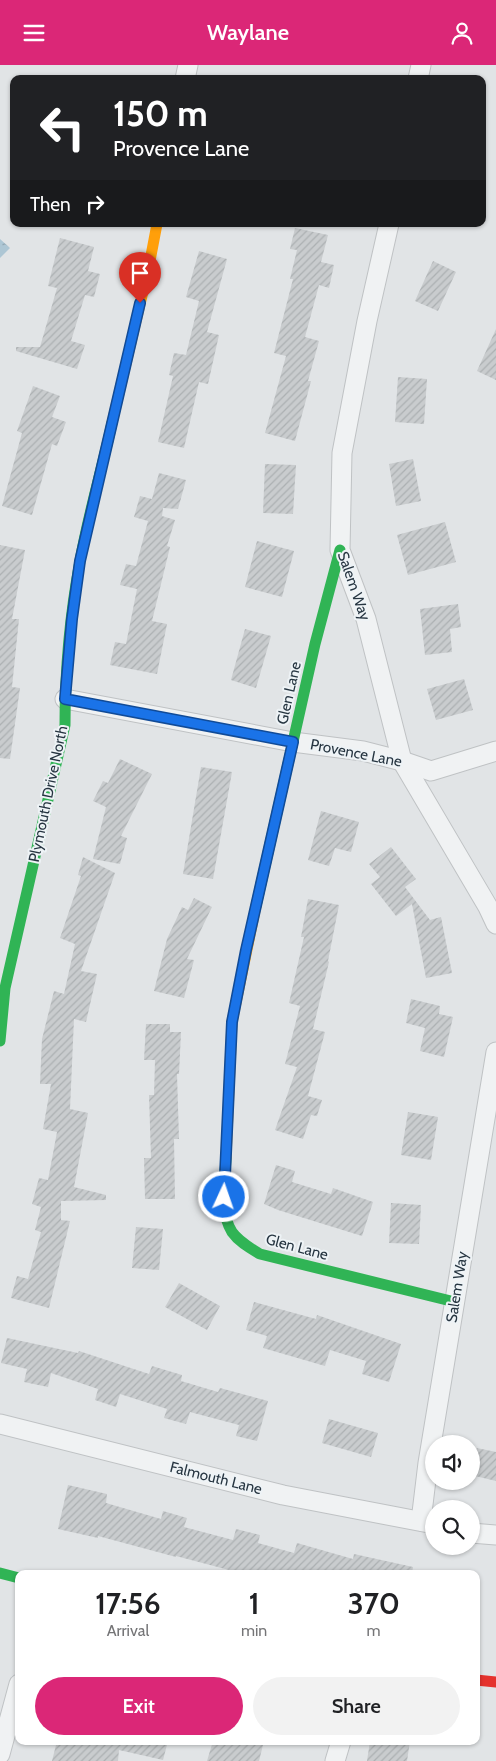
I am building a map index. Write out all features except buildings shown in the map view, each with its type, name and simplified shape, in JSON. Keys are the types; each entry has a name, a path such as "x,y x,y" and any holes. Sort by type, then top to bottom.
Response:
{"street":[{"name":"Plymouth Drive North","path":"0,1041 5,988 64,725 72,619 80,561 147,275 156,227"},
{"name":"Salem Way","path":"388,227 367,321 342,453 340,550 366,619 402,761 488,907 496,924"},
{"name":"Glen Lane","path":"340,550 315,645 246,950 232,1022 224,1197 227,1222 237,1239 260,1254 455,1302"},
{"name":"Provence Lane","path":"65,699 293,742 363,751 431,771 496,751"},
{"name":"Salem Way","path":"427,1500 428,1463 496,1052"},
{"name":"Falmouth Lane","path":"0,1424 283,1495 425,1523"},
{"path":"480,1534 496,1535"},
{"path":"0,1573 15,1577"},
{"path":"480,1681 496,1683"},
{"path":"0,1754 15,1699"},
{"path":"335,1761 340,1745"}],"water":[{"path":"0,239 10,248 0,258"}],"traffic: fast":[{"path":"0,1041 5,988 65,725 69,643 76,581 112,423"},
{"path":"256,906 315,644 340,550"},
{"path":"226,1158 225,1215 235,1236 252,1249 260,1254 455,1302"},
{"path":"0,1573 15,1577"}],"traffic: slow":[{"path":"112,423 156,227"},
{"path":"226,1158 232,1022 256,906"}],"traffic: jam":[{"path":"480,1680 496,1682"}],"route":[{"path":"140,303 80,561 72,619 65,699 293,742 246,950 232,1022 224,1197"}]}
